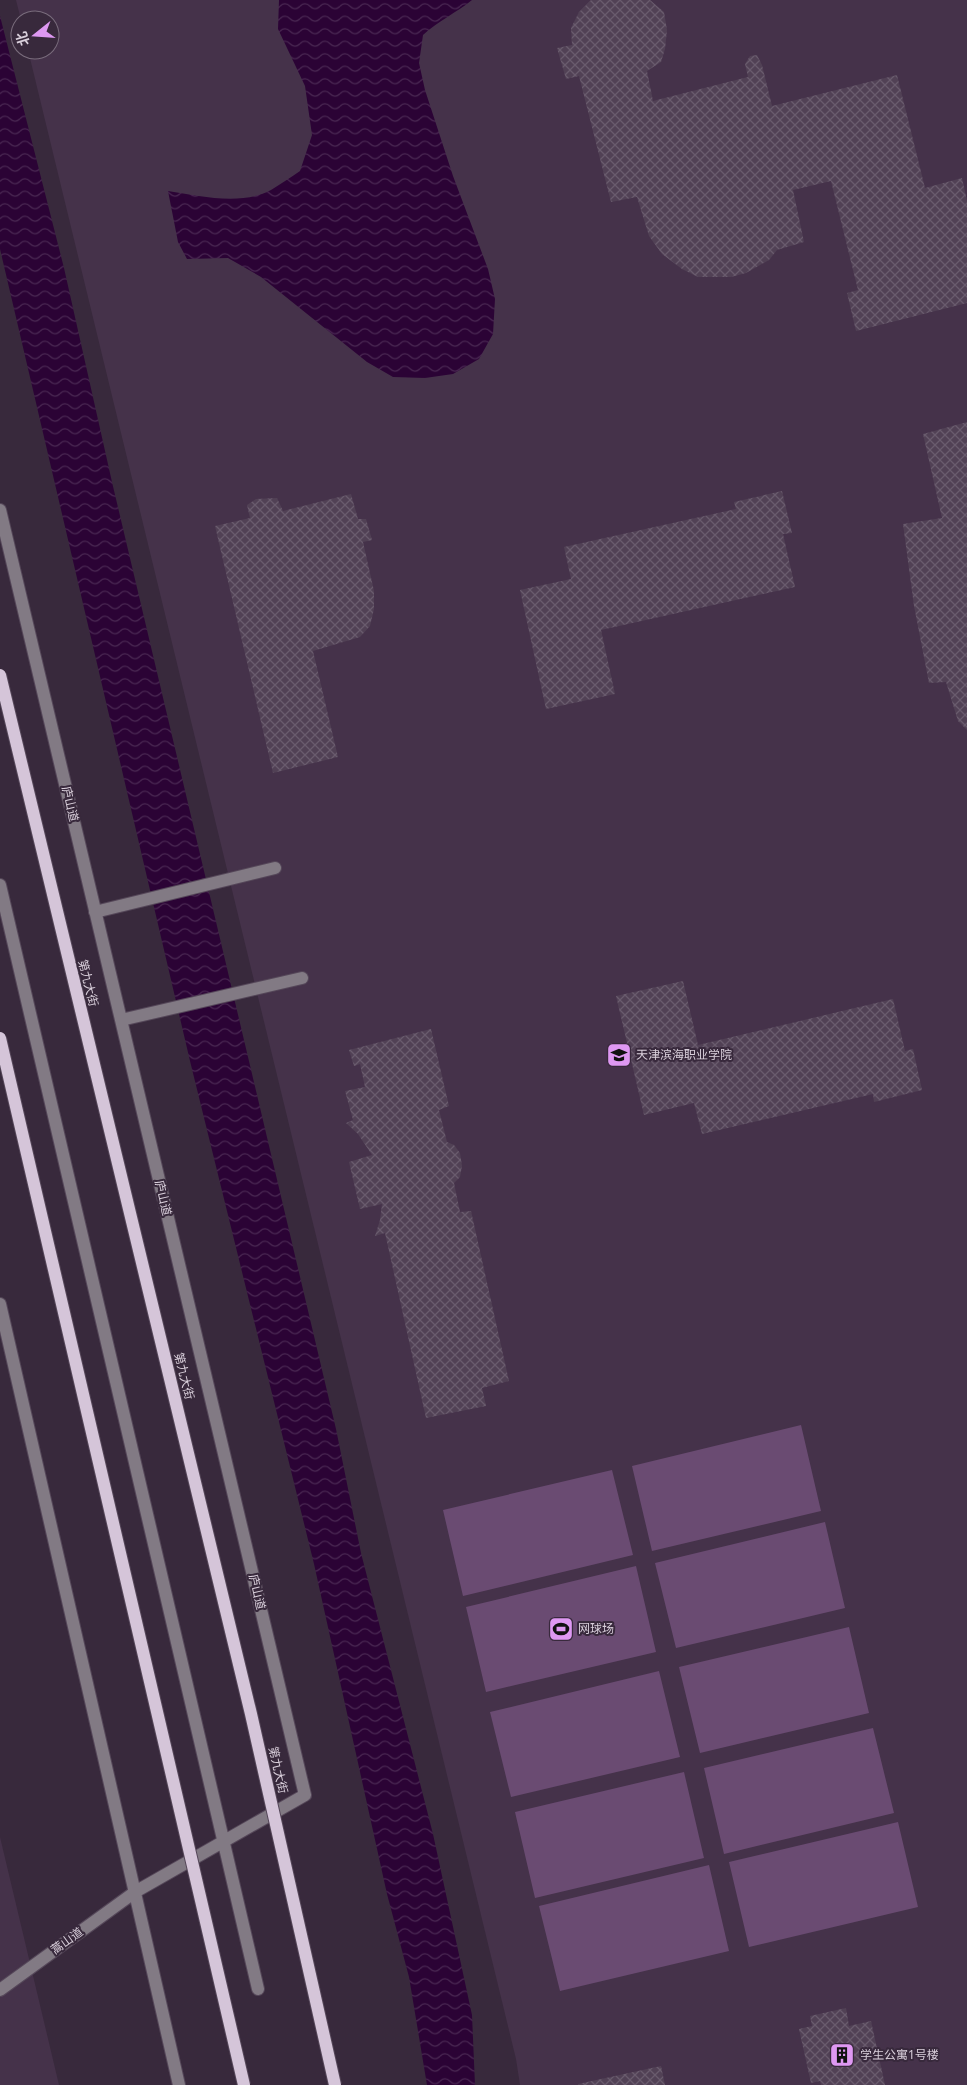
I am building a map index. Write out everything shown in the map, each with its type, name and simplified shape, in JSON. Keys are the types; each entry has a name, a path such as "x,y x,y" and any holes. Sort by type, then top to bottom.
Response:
{"main road":[{"name":"第九大街","path":"0,675 251,1714 334,2085"},
{"path":"0,1038 244,2085"}],"street":[{"name":"庐山道","path":"0,510 305,1795 135,1892"},
{"path":"95,912 275,868"},
{"path":"0,885 258,1989"},
{"path":"121,1020 302,978"},
{"path":"0,1304 179,2085"},
{"name":"蒿山道","path":"0,1990 135,1892"}],"shaded area":[{"name":"天津滨海职业学院","path":"16,0 967,0 967,2085 520,2085 516,2059 30,60 60,60 60,10 18,10"},
{"path":"801,1425 821,1511 652,1551 632,1466"},
{"path":"612,1470 633,1555 463,1596 443,1510"},
{"path":"825,1522 845,1608 676,1648 655,1563"},
{"name":"网球场","path":"636,1566 656,1652 486,1692 466,1607"},
{"path":"849,1627 869,1713 700,1753 679,1667"},
{"path":"659,1671 680,1757 511,1797 490,1712"},
{"path":"873,1728 894,1813 724,1854 704,1768"},
{"path":"684,1772 704,1858 535,1898 515,1812"},
{"path":"898,1822 918,1907 749,1947 729,1862"},
{"path":"0,1837 59,2085 0,2085"},
{"path":"709,1865 729,1951 560,1991 539,1906"}],"water":[{"path":"279,0 472,0 423,35 419,63 425,90 453,176 488,269 495,299 493,334 479,359 453,374 425,378 393,377 367,362 261,277 228,258 187,259 178,242 168,191 207,197 246,198 271,190 300,171 312,135 305,86 278,29"},
{"path":"0,16 64,268 112,482 336,1429 361,1553 433,1834 472,2015 475,2085 427,2085 409,1977 387,1894 314,1564 190,1061 0,249"}],"building":[{"path":"591,0 650,0 664,12 667,30 665,49 661,62 647,71 653,101 748,77 745,64 750,56 757,55 762,65 772,106 897,75 925,188 962,178 967,201 967,303 856,331 847,293 858,290 831,181 793,190 804,242 777,250 769,260 746,273 731,277 698,277 682,269 662,254 649,236 637,197 611,202 579,76 566,79 557,48 572,45 571,28 579,12"},
{"path":"967,422 967,730 958,721 946,682 929,683 914,606 903,524 942,518 923,434"},
{"path":"782,491 792,533 783,534 795,587 601,630 615,694 546,709 520,590 571,579 564,547 736,509 734,502"},
{"path":"351,494 358,519 366,519 372,540 363,542 374,591 374,609 370,626 360,637 313,651 338,757 273,773 215,526 250,518 247,505 256,499 277,498 283,511"},
{"path":"683,981 698,1045 893,999 905,1051 913,1049 922,1090 874,1102 873,1094 702,1134 694,1103 644,1115 616,996"},
{"path":"431,1029 449,1106 439,1110 447,1142 454,1145 460,1153 462,1166 460,1177 454,1183 460,1212 471,1211 509,1381 482,1388 486,1406 426,1418 385,1233 375,1236 382,1204 360,1209 349,1162 372,1155 358,1134 346,1123 353,1120 345,1091 365,1087 360,1064 354,1066 349,1050"},
{"name":"学生公寓1号楼","path":"846,2008 849,2026 871,2021 885,2085 821,2085 820,2081 811,2083 799,2029 812,2026 810,2016"},
{"path":"661,2066 665,2085 578,2085 578,2084"}],"place":[{"name":"天津滨海职业学院","path":"619,1055"},
{"name":"网球场","path":"561,1629"},
{"name":"学生公寓1号楼","path":"842,2055"}]}
